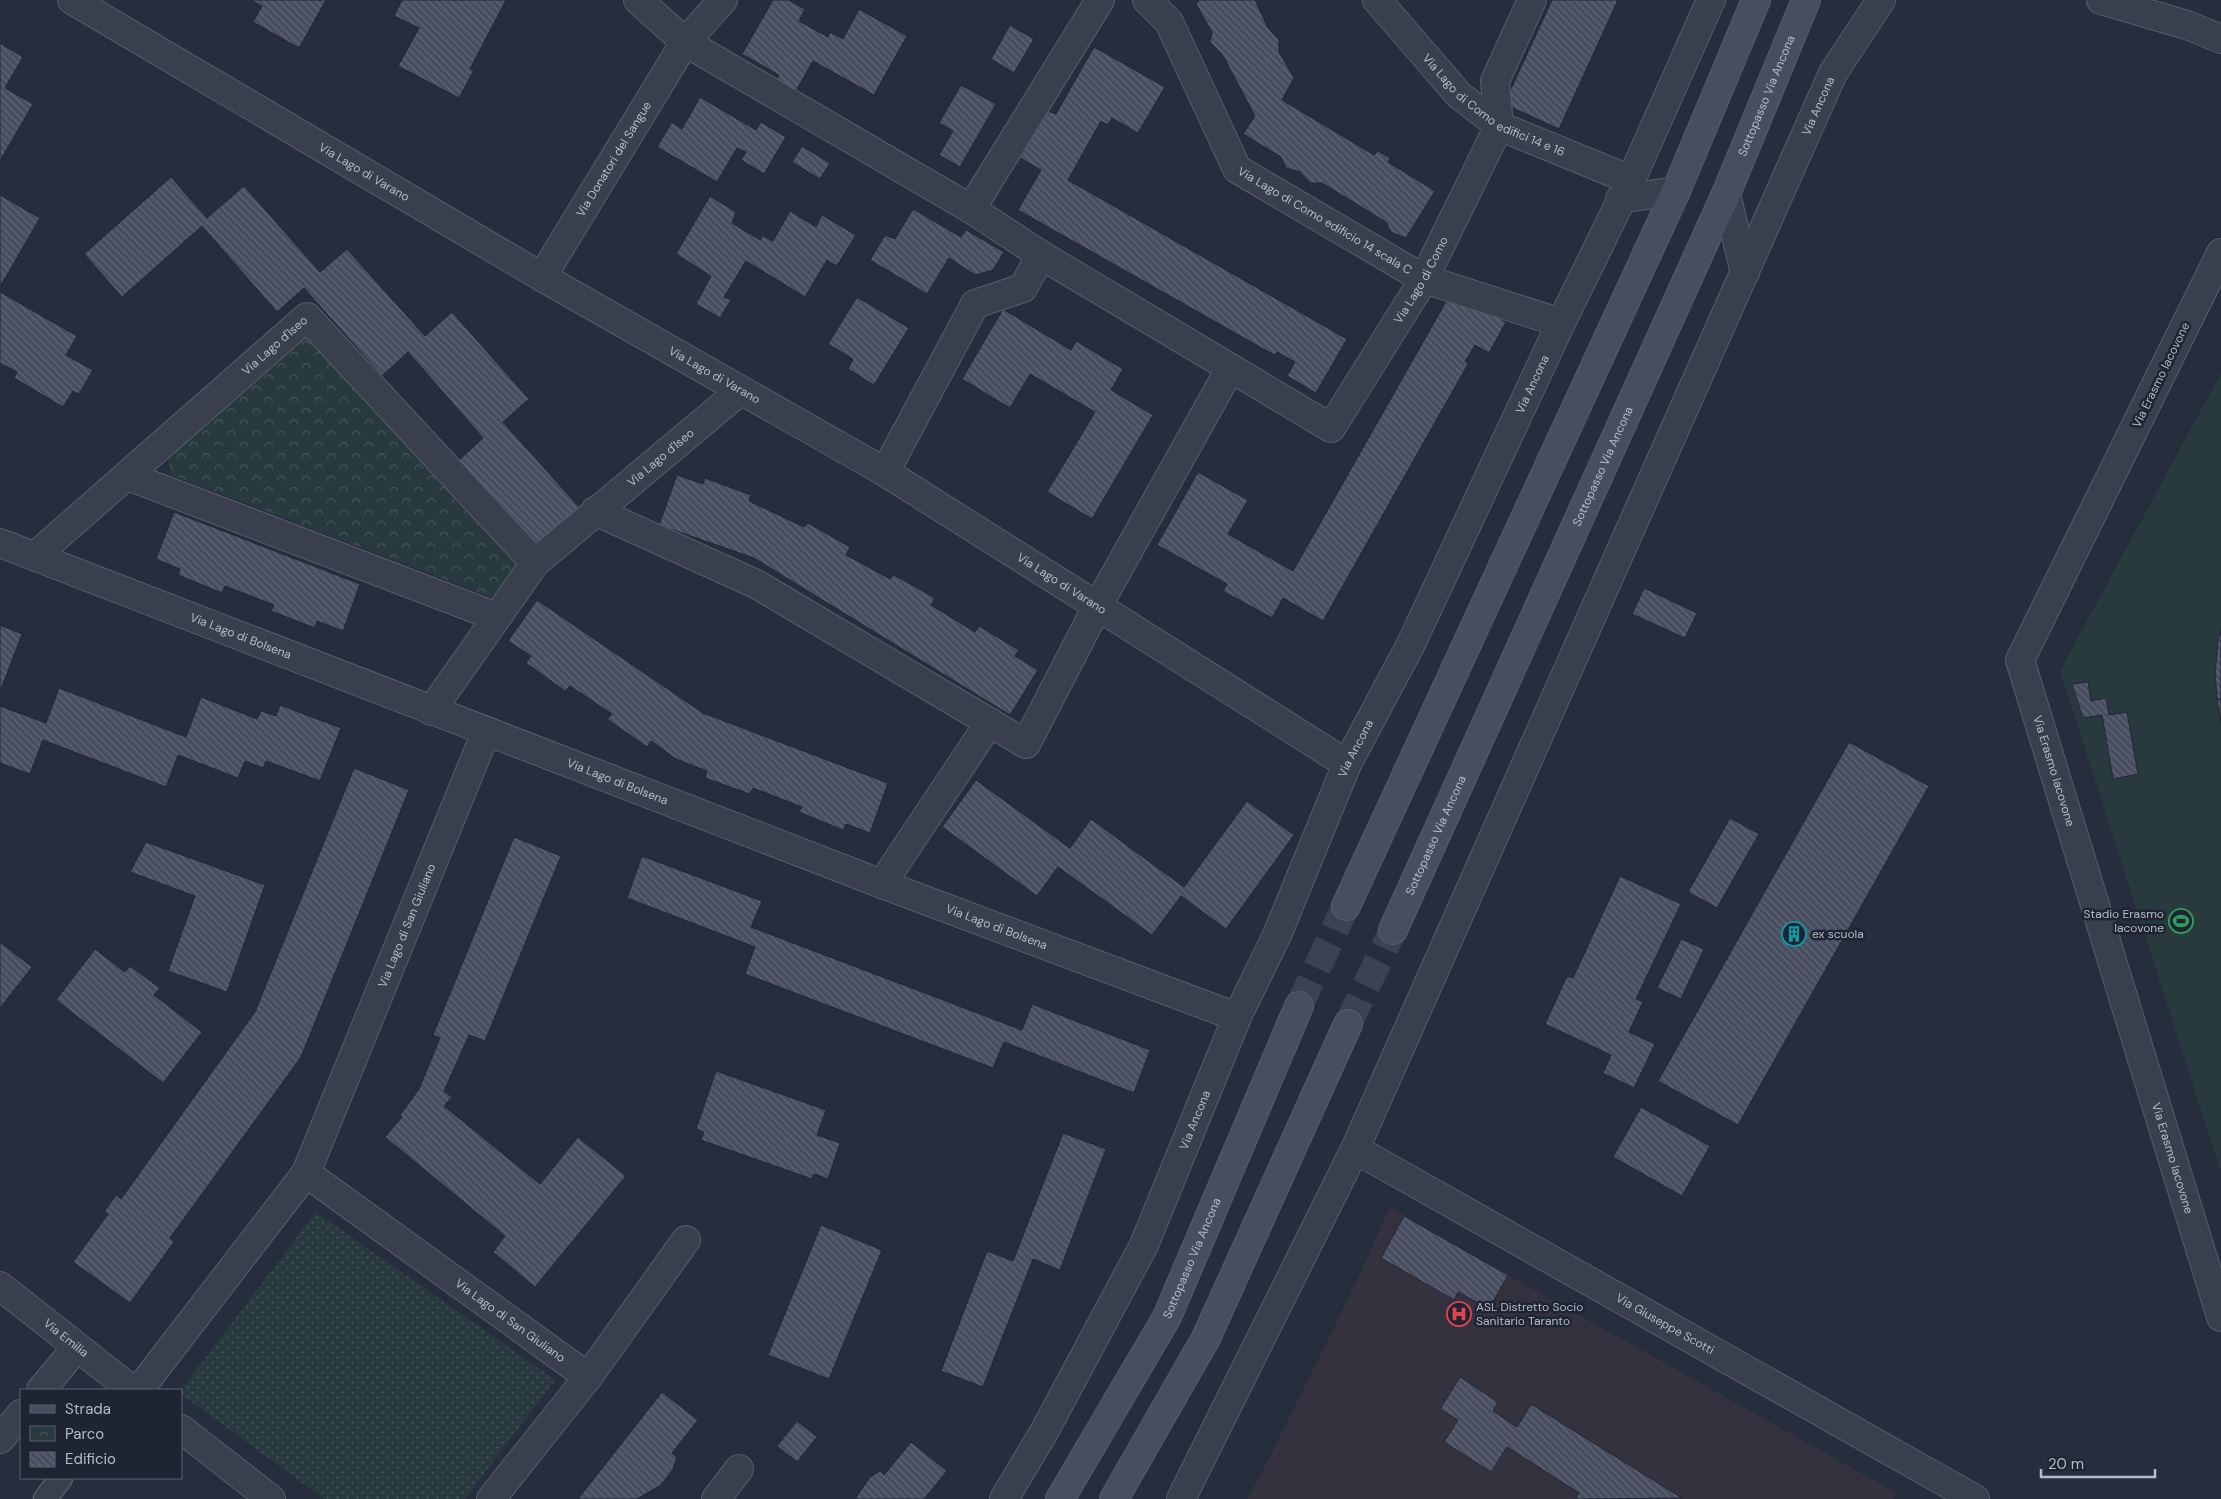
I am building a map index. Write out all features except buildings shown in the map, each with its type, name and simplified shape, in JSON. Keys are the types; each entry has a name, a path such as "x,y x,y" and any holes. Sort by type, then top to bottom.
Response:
{"street":[{"name":"Via Lago di Varano","path":"72,0 542,277 885,472 1347,764"},
{"path":"595,511 756,584 1026,744 1097,607 1230,369 1041,255 971,209 685,42 638,0"},
{"path":"685,42 723,0"},
{"path":"971,209 1100,0"},
{"name":"Via Lago di Como edificio 14 scala C","path":"1147,0 1170,22 1237,169 1424,279 1560,322"},
{"name":"Via Lago di Como edifici 14 e 16","path":"1377,0 1459,95 1499,126 1626,190"},
{"path":"1499,126 1496,81 1532,0"},
{"name":"Via Ancona","path":"1004,1499 1044,1432 1144,1245 1238,1017 1277,935 1347,764 1410,646 1560,322 1626,190 1711,0"},
{"path":"1346,906 1676,191 1756,0"},
{"name":"Sottopasso Via Ancona","path":"1393,930 1726,194 1806,0"},
{"name":"Via Ancona","path":"1181,1499 1355,1149 1834,73 1881,0"},
{"path":"2101,0 2187,25 2221,39"},
{"path":"2156,0 2187,25"},
{"name":"Via Donatori del Sangue","path":"542,277 685,42"},
{"name":"Via Lago di Como","path":"1230,369 1331,428 1424,279 1499,126"},
{"path":"1626,190 1676,191"},
{"path":"1726,194 1745,273"},
{"name":"Via Erasmo Iacovone","path":"2221,253 2020,660 2221,1317"},
{"path":"885,472 975,304 1023,288 1041,255"},
{"name":"Via Lago d'Iseo","path":"35,556 307,317 535,563"},
{"name":"Via Lago d'Iseo","path":"431,711 535,563 740,391"},
{"path":"128,476 497,617"},
{"name":"Via Lago di Bolsena","path":"0,542 431,711 882,884 1238,1017"},
{"path":"882,884 990,722"},
{"name":"Via Lago di San Giuliano","path":"133,1389 306,1173 486,732"},
{"name":"Sottopasso Via Ancona","path":"1060,1499 1167,1317 1299,1006"},
{"path":"1114,1499 1206,1338 1348,1024"},
{"name":"Via Giuseppe Scotti","path":"1355,1149 1975,1499"},
{"name":"Via Lago di San Giuliano","path":"306,1173 588,1377"},
{"path":"491,1499 588,1377 686,1240"},
{"name":"Via Emilia","path":"0,1286 131,1389"},
{"path":"42,1389 77,1347"},
{"path":"0,1440 20,1415"},
{"path":"182,1430 270,1499"},
{"path":"716,1499 739,1469"}],"lane":[{"path":"45,1499 60,1479"}],"shaded area":[{"name":"ASL Distretto Socio Sanitario Taranto","path":"1390,1207 1477,1258 1897,1493 1893,1499 1247,1499 1273,1451 1360,1274"}],"green space":[{"path":"304,336 523,566 501,601 171,475 167,455"},
{"name":"Stadio Erasmo Iacovone","path":"2221,373 2221,1172 2060,671"},
{"path":"316,1212 555,1380 465,1499 324,1499 182,1395 182,1389"}],"tunnel":[{"path":"1299,1006 1346,906"},
{"path":"1348,1024 1393,930"}],"place":[{"name":"Stadio Erasmo Iacovone","path":"2181,921"},
{"name":"ex scuola","path":"1794,934"},
{"name":"ASL Distretto Socio Sanitario Taranto","path":"1459,1314"}]}
